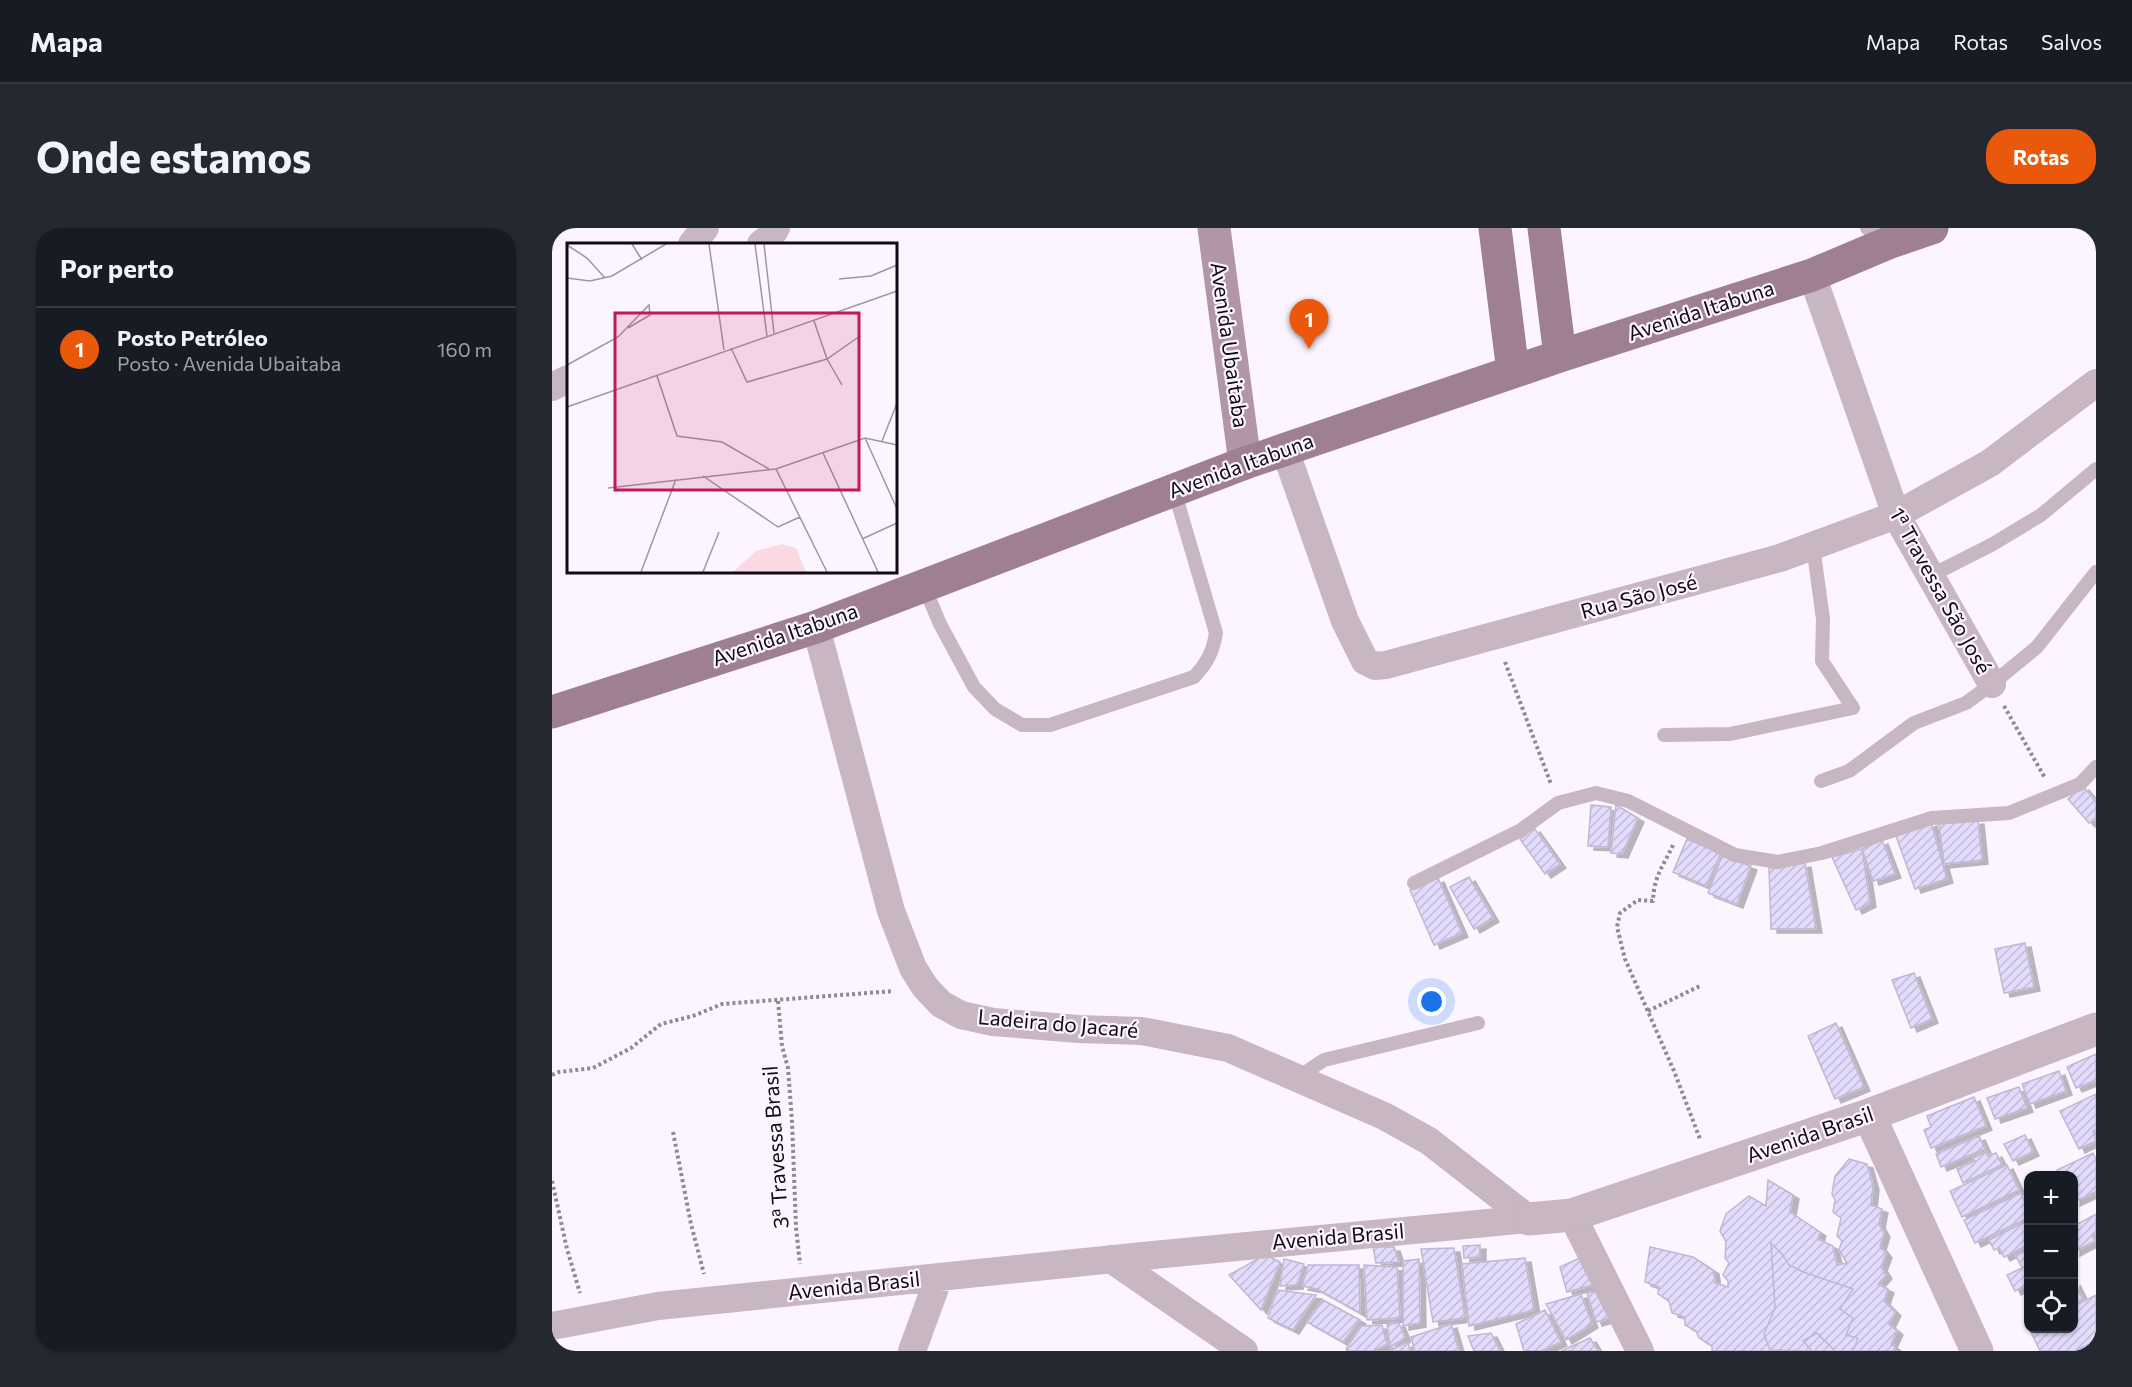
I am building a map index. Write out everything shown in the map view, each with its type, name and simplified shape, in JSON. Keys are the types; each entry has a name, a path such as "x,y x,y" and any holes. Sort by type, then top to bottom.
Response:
{"main road":[{"name":"Avenida Ubaitaba","path":"1214,228 1245,463"},
{"path":"1495,228 1513,372"},
{"path":"1544,228 1560,356"},
{"name":"Avenida Itabuna","path":"552,712 816,627 1245,463 1560,356 1812,275 1877,236 1932,228"}],"street":[{"path":"693,243 705,228"},
{"path":"762,243 776,228"},
{"name":"1ª Travessa São José","path":"1812,275 1896,515 1992,684"},
{"path":"552,387 567,380"},
{"name":"Rua São José","path":"1285,450 1345,621 1365,661 1375,666 1495,636 1769,561 1896,515 1990,463 2096,383"},
{"name":"Ladeira do Jacaré","path":"816,627 891,911 913,968 925,987 941,1004 961,1015 993,1022 1152,1033 1228,1048 1384,1116 1429,1141 1529,1219"},
{"name":"Avenida Brasil","path":"552,1326 658,1306 1111,1259 1572,1215 1869,1115 2096,1029"},
{"path":"1869,1115 1977,1351"},
{"path":"1572,1215 1640,1351"},
{"path":"1111,1259 1244,1351"},
{"path":"912,1351 939,1277"}],"lane":[{"path":"1930,576 1993,544 2041,515 2096,469"},
{"path":"924,586 940,624 974,687 995,709 1022,725 1050,725 1194,677 1206,664 1214,650 1216,633 1174,490"},
{"path":"1664,735 1730,734 1853,708 1822,661 1823,619 1813,546"},
{"path":"1821,781 1849,771 1914,723 1966,702 1992,684 2037,647 2096,572"},
{"path":"1414,883 1521,830 1558,802 1596,793 1628,801 1736,855 1778,862 1821,854 1932,818 2008,813 2080,784 2096,767"},
{"path":"1297,1078 1324,1060 1478,1023"}],"path":[{"path":"1495,636 1558,802"},
{"name":"1ª Travessa São José","path":"1992,684 2054,795"},
{"path":"1681,828 1659,870 1653,889 1653,901 1638,900 1620,913 1617,927 1625,959 1711,1168"},
{"path":"1648,1011 1702,985"},
{"path":"552,1075 593,1068 631,1048 661,1024 693,1016 722,1004 878,994 925,987"},
{"name":"3ª Travessa Brasil","path":"778,1001 782,1046 788,1068 796,1227 804,1291"},
{"path":"673,1132 691,1224 710,1301"},
{"path":"552,1181 567,1249 580,1286 584,1320"}],"building":[{"path":"2083,786 2096,802 2096,818 2089,823 2068,799"},
{"path":"1591,805 1611,807 1608,847 1588,846"},
{"path":"1616,805 1638,818 1622,854 1611,853"},
{"path":"1978,820 1982,860 1944,864 1939,824"},
{"path":"1931,822 1947,879 1915,889 1895,833"},
{"path":"1534,828 1560,864 1545,874 1520,839"},
{"path":"1687,839 1721,853 1706,886 1673,872"},
{"path":"1882,840 1895,874 1873,881 1862,849"},
{"path":"1862,849 1870,903 1856,910 1832,857"},
{"path":"1722,856 1751,866 1737,904 1708,893"},
{"path":"1805,863 1816,929 1771,929 1769,868"},
{"path":"1469,877 1493,918 1474,929 1450,887"},
{"path":"1438,878 1462,933 1434,945 1410,890"},
{"path":"2025,943 2034,987 2004,993 1995,949"},
{"path":"1914,973 1932,1019 1911,1028 1892,980"},
{"path":"1836,1023 1864,1087 1835,1099 1808,1036"},
{"path":"2096,1054 2096,1080 2076,1088 2067,1067"},
{"path":"2059,1071 2066,1091 2030,1104 2022,1084"},
{"path":"2019,1087 2027,1108 1995,1119 1987,1098"},
{"path":"2096,1094 2096,1129 2093,1131 2096,1141 2079,1149 2060,1111"},
{"path":"1974,1097 1986,1126 1931,1148 1924,1130 1931,1127 1927,1116"},
{"path":"2025,1135 2033,1152 2013,1161 2004,1144"},
{"path":"1979,1136 1985,1149 1941,1167 1936,1154"},
{"path":"1986,1152 1988,1156 1996,1153 2002,1165 1963,1183 1957,1169 1975,1161 1973,1158"},
{"path":"2093,1153 2096,1159 2096,1195 2095,1192 2078,1200 2078,1171 2057,1170"},
{"path":"1849,1159 1867,1164 1873,1186 1871,1205 1882,1209 1879,1224 1884,1233 1880,1246 1886,1254 1881,1267 1886,1275 1878,1284 1888,1289 1884,1301 1895,1312 1889,1324 1897,1331 1891,1344 1895,1347 1893,1351 1712,1351 1712,1346 1699,1338 1696,1331 1685,1325 1685,1317 1672,1313 1669,1301 1658,1294 1659,1287 1645,1282 1650,1247 1693,1257 1713,1270 1715,1283 1728,1287 1728,1281 1723,1275 1729,1263 1725,1258 1726,1242 1720,1231 1726,1214 1749,1196 1766,1206 1768,1180 1793,1195 1790,1212 1820,1232 1818,1239 1833,1246 1837,1265 1847,1263 1839,1250 1842,1241 1837,1236 1841,1218 1833,1212 1835,1200 1832,1194 1835,1176"},
{"path":"2007,1165 2019,1190 1962,1217 1950,1191"},
{"path":"2021,1193 2024,1200 2024,1220 1975,1243 1964,1220"},
{"path":"2096,1214 2096,1233 2092,1235 2095,1241 2078,1250 2078,1225"},
{"path":"2024,1222 2024,1247 2004,1257 1999,1248 1994,1250 1989,1240"},
{"path":"1771,1243 1789,1265 1853,1289 1840,1309 1853,1318 1846,1335 1858,1338 1853,1351 1835,1351 1817,1333 1803,1341 1812,1351 1770,1350 1764,1334 1775,1308"},
{"path":"1480,1245 1480,1257 1464,1258 1463,1246"},
{"path":"1373,1247 1394,1247 1399,1262 1376,1263"},
{"path":"1454,1248 1465,1318 1433,1322 1421,1249"},
{"path":"2024,1251 2024,1286 2015,1291 2007,1275 2022,1268 2016,1256"},
{"path":"1265,1255 1280,1262 1261,1310 1229,1275"},
{"path":"1584,1256 1596,1284 1567,1292 1560,1267"},
{"path":"1525,1258 1534,1310 1469,1326 1462,1264"},
{"path":"1284,1259 1304,1264 1297,1285 1280,1286"},
{"path":"1419,1259 1420,1323 1403,1326 1403,1261"},
{"path":"1308,1265 1359,1265 1360,1313 1317,1289 1302,1286"},
{"path":"1364,1265 1397,1267 1400,1318 1367,1320"},
{"path":"2078,1289 2083,1299 2078,1302"},
{"path":"1277,1290 1316,1295 1293,1330 1268,1318"},
{"path":"1603,1290 1614,1317 1596,1322 1587,1293"},
{"path":"1581,1294 1592,1324 1566,1340 1546,1304"},
{"path":"2096,1295 2096,1341 2075,1351 2040,1351 2031,1333 2078,1333 2078,1304"},
{"path":"1323,1300 1360,1320 1343,1342 1307,1322"},
{"path":"1545,1310 1561,1342 1541,1351 1524,1351 1516,1324"},
{"path":"1399,1323 1405,1338 1390,1347 1387,1324"},
{"path":"1451,1324 1459,1351 1415,1351 1411,1337"},
{"path":"1382,1325 1387,1344 1374,1351 1347,1351 1346,1349 1361,1326"},
{"path":"1491,1333 1500,1351 1474,1351 1468,1336"},
{"path":"1590,1338 1598,1351 1561,1351"},
{"path":"1408,1342 1410,1351 1389,1351"},
{"path":"2096,1343 2096,1351 2079,1351"}],"place":[{"name":"Posto Petróleo","path":"1309,349"}]}
